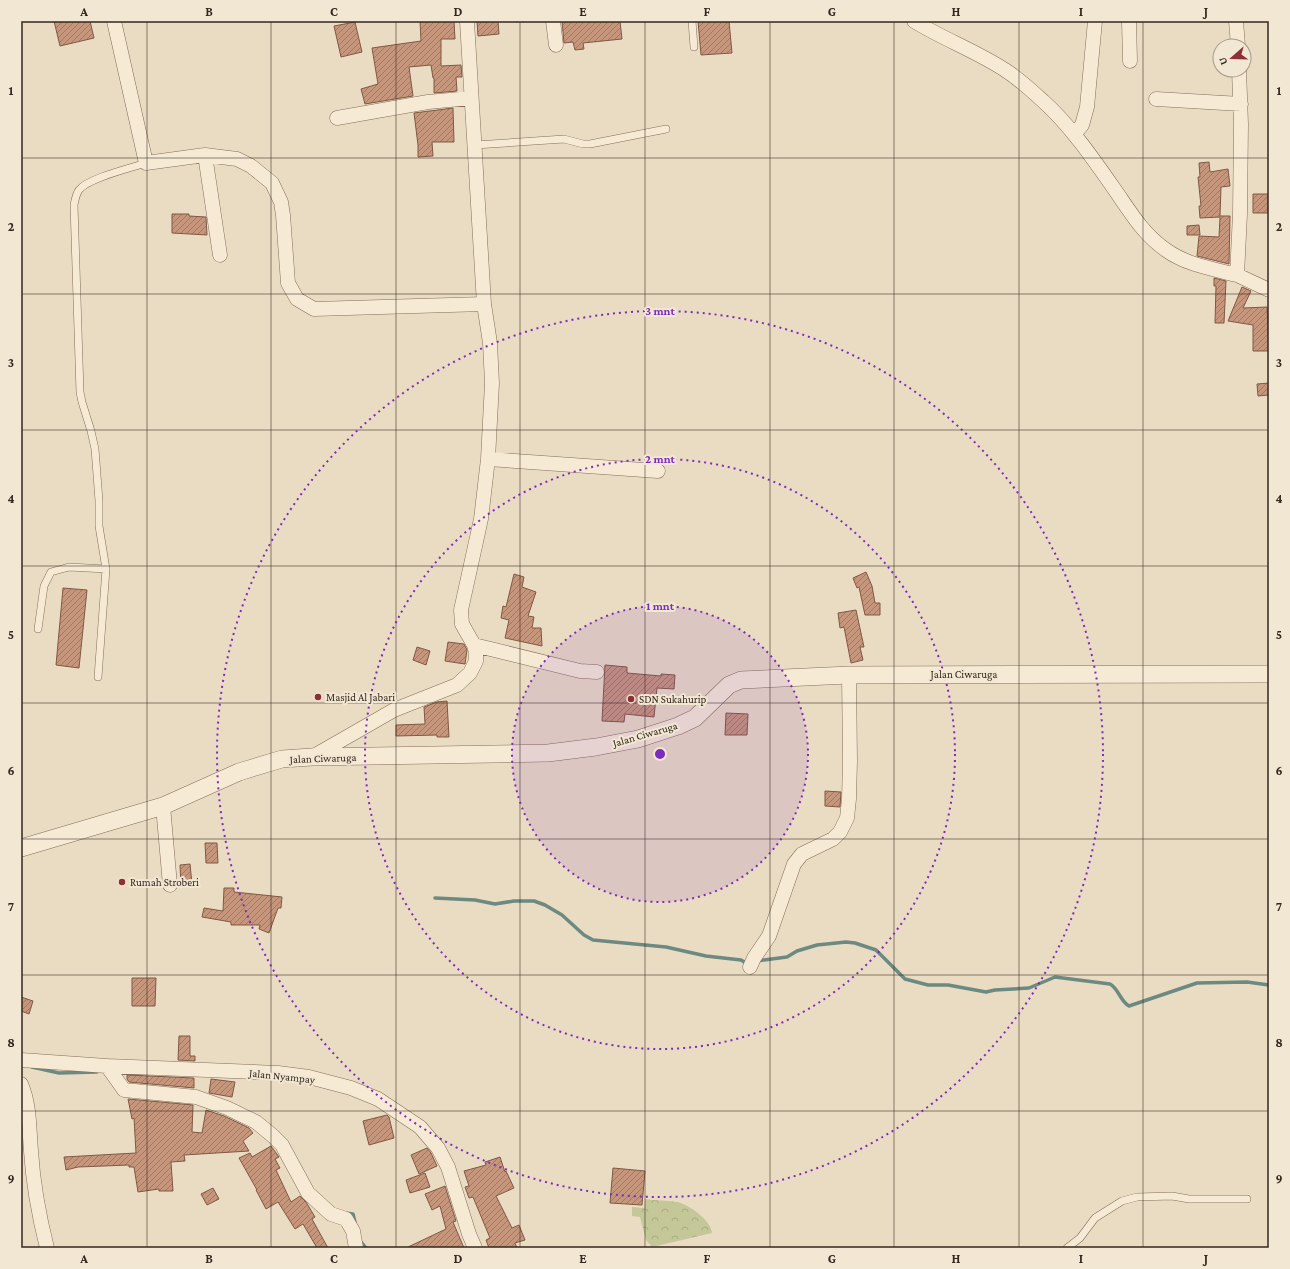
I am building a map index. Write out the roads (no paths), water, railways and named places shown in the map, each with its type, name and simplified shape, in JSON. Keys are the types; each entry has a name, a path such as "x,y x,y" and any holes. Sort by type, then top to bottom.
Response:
{"street":[{"path":"114,21 146,163 205,155 237,159 251,166 272,183 281,202 288,284 297,299 314,309 484,304"},
{"path":"312,757 394,710 456,685 470,673 476,661 474,645 462,624 461,610 481,519 488,459 492,382 490,343 484,304 467,21"},
{"path":"553,21 556,45"},
{"path":"914,21 1006,70 1044,102 1074,134 1098,165 1135,220 1151,238 1167,251 1189,262 1237,275 1269,290"},
{"path":"1074,134 1082,125 1087,107 1095,21"},
{"path":"1130,21 1130,61"},
{"path":"1236,21 1237,38"},
{"path":"1237,275 1240,214 1241,104 1239,78"},
{"path":"336,118 428,102 471,98"},
{"path":"1156,99 1241,104"},
{"path":"205,155 220,255"},
{"path":"488,459 658,471"},
{"path":"474,645 580,671 597,672"},
{"name":"Jalan Ciwaruga","path":"21,848 163,806 239,772 282,759 312,757 548,753 596,747 638,738 678,726 695,718 729,685 741,680 849,675 1269,674"},
{"path":"750,967 754,958 769,936 794,864 802,854 833,839 840,832 847,818 849,768 849,675"},
{"path":"163,806 170,885"},
{"name":"Jalan Nyampay","path":"21,1060 108,1066 278,1073 309,1077 351,1088 378,1099 420,1127 438,1148 448,1167 469,1234 475,1248"},
{"path":"108,1066 124,1090 196,1097 228,1108 256,1122 282,1145 308,1193 331,1214 346,1219 353,1232 356,1248"},
{"path":"21,1084 28,1104 31,1151 36,1193 47,1248"}],"lane":[{"path":"692,21 694,47"},
{"path":"474,145 557,139 590,144 666,129"},
{"path":"98,677 106,569 99,526 99,501 95,449 80,392 74,205 80,190 84,186 106,176 146,163"},
{"path":"38,629 44,586 51,572 69,567 106,569"},
{"path":"1067,1248 1080,1238 1095,1218 1122,1201 1137,1197 1172,1196 1189,1199 1247,1199"}],"waterway":[{"path":"435,898 475,900 495,904 514,901 534,901 545,905 562,915 584,935 593,940 666,947 706,956 741,960 746,963 748,962"},
{"path":"757,961 787,957 797,951 817,945 846,942 855,943 876,950 905,979 928,985 948,985 986,992 1029,988 1055,977 1110,984 1116,989 1129,1006 1197,983 1247,982 1269,985"},
{"path":"32,1067 59,1073 97,1072"},
{"path":"345,1213 353,1214 355,1222"},
{"path":"360,1241 366,1248"}],"place":[{"name":"Masjid Al Jabari","path":"318,697"},
{"name":"SDN Sukahurip","path":"631,699"},
{"name":"Rumah Stroberi","path":"122,882"}]}
